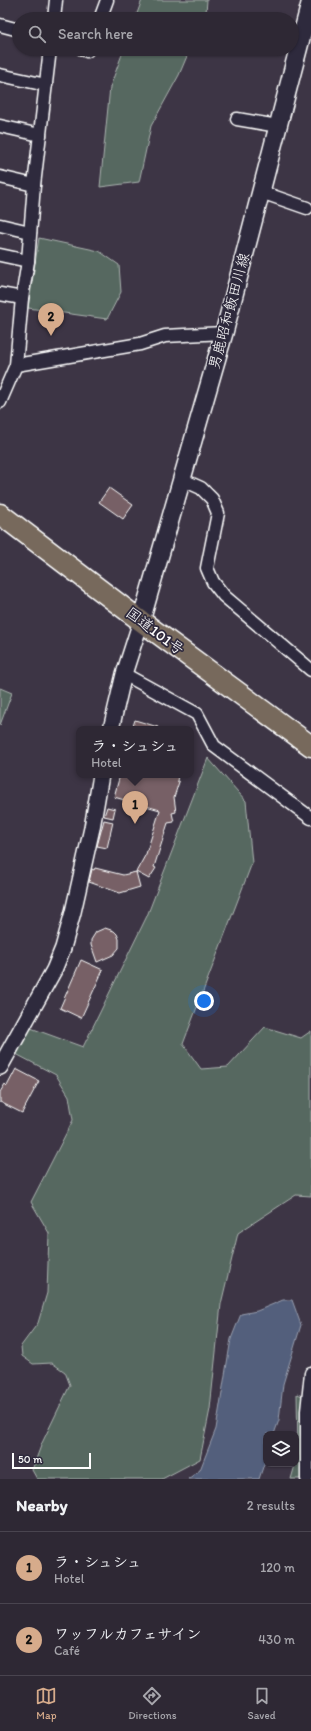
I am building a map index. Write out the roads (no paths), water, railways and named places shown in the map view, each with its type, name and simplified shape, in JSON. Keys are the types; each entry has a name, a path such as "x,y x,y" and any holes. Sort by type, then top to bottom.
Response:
{"highway":[{"name":"国道101号","path":"0,514 141,621 311,746"}],"main road":[{"name":"男鹿昭和飯田川線","path":"299,49 310,9"},
{"name":"男鹿昭和飯田川線","path":"141,621 224,333 297,56"}],"street":[{"path":"55,12 56,0"},
{"path":"103,12 107,0"},
{"path":"0,25 12,28"},
{"path":"0,402 16,365 22,298 28,261 34,185 49,56"},
{"path":"0,75 46,85"},
{"path":"237,119 278,126"},
{"path":"0,126 40,135"},
{"path":"0,177 34,185"},
{"path":"261,192 307,208"},
{"path":"0,225 30,232"},
{"path":"0,255 28,261"},
{"path":"0,294 22,298"},
{"path":"16,365 140,344 166,336 224,333"},
{"path":"181,479 201,488 212,499 218,513 208,568 213,582 224,596 311,670"},
{"path":"112,726 124,674 141,621"},
{"path":"124,674 197,714 214,746 311,818"},
{"path":"0,1067 54,970 63,948 73,912 92,828 100,778"},
{"path":"307,1479 307,1411 311,1373"}],"water":[{"path":"283,1300 292,1300 301,1325 283,1384 279,1420 275,1431 263,1431 263,1467 259,1479 188,1479 200,1470 216,1429 231,1339 241,1314 257,1311"}],"place":[{"name":"ワッフルカフェサイン","path":"51,336"},
{"name":"ラ・シュシュ","path":"135,824"}]}
